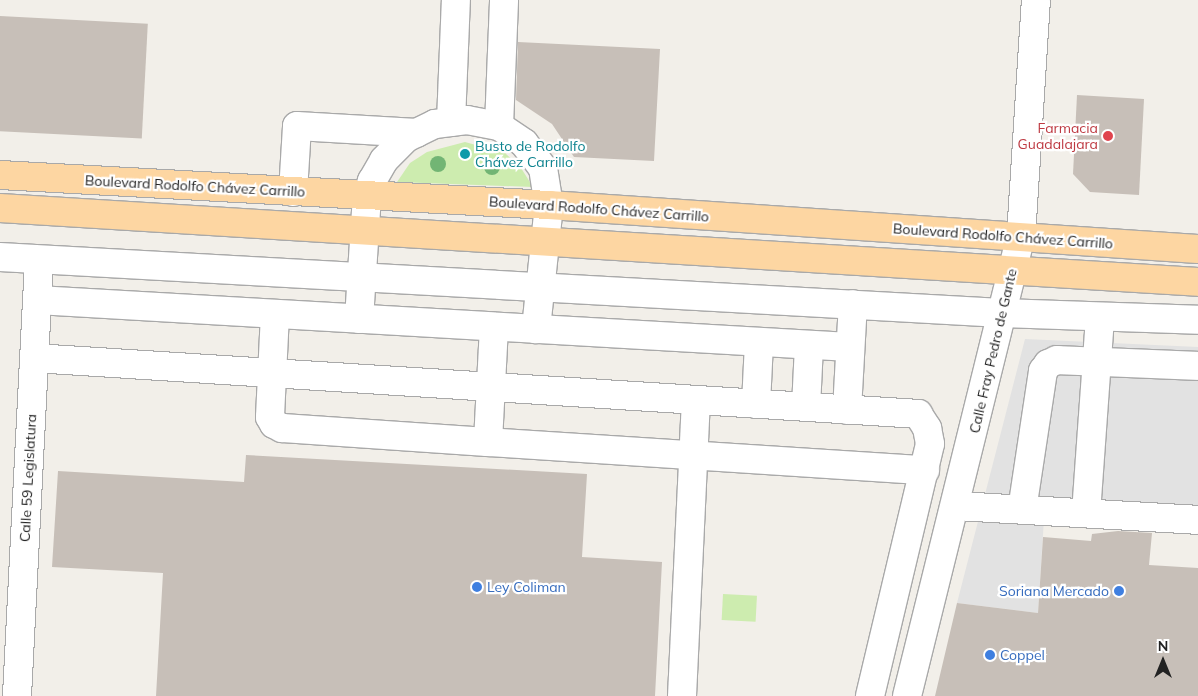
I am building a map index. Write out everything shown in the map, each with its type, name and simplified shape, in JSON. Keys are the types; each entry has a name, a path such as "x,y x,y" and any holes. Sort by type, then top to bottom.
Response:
{"main road":[{"name":"Boulevard Rodolfo Chávez Carrillo","path":"0,175 549,206 1198,248"},
{"path":"0,208 545,242 1012,268 1198,282"}],"street":[{"path":"451,122 456,0"},
{"path":"499,126 504,0"},
{"name":"Calle Fray Pedro de Gante","path":"906,696 957,506 1001,313 1021,237 1036,0"},
{"path":"293,192 297,126 417,133 451,122 468,120 499,126 524,143 543,168 549,206 536,329"},
{"path":"359,319 367,196 384,160 417,133"},
{"path":"0,257 540,285 1001,313 1198,320"},
{"name":"Calle 59 Legislatura","path":"17,696 38,260"},
{"path":"37,300 850,347"},
{"path":"847,410 853,304"},
{"path":"275,314 270,417 282,428 925,470"},
{"path":"1086,513 1100,317"},
{"path":"488,442 494,327"},
{"path":"756,404 759,342"},
{"path":"806,407 809,345"},
{"path":"34,358 918,414 927,428 930,444 870,696"},
{"path":"1022,510 1043,371 1057,360 1198,366"},
{"path":"682,696 696,400"},
{"path":"957,506 1198,520"}],"green space":[{"path":"465,142 505,153 521,168 533,187 397,182 410,163 427,152"},
{"path":"723,594 757,596 756,622 722,620"}],"shaded area":[{"path":"1025,339 1198,347 1198,529 1044,519 1038,613 957,603"}],"building":[{"path":"0,16 148,24 142,139 0,131"},
{"path":"518,42 660,49 654,161 574,157 552,124 516,100"},
{"name":"Farmacia Guadalajara","path":"1077,95 1144,99 1139,195 1090,192 1073,174"},
{"path":"246,455 587,474 582,557 662,562 655,696 156,696 163,573 52,567 58,471 244,482"},
{"name":"Soriana Mercado","path":"1118,531 1152,533 1149,565 1198,568 1198,696 935,696 957,603 1038,613 1043,537 1091,541 1092,534"}],"place":[{"name":"Farmacia Guadalajara","path":"1108,136"},
{"name":"Busto de Rodolfo Chávez Carrillo","path":"465,154"},
{"name":"Ley Coliman","path":"477,587"},
{"name":"Soriana Mercado","path":"1119,591"},
{"name":"Coppel","path":"990,655"}]}
